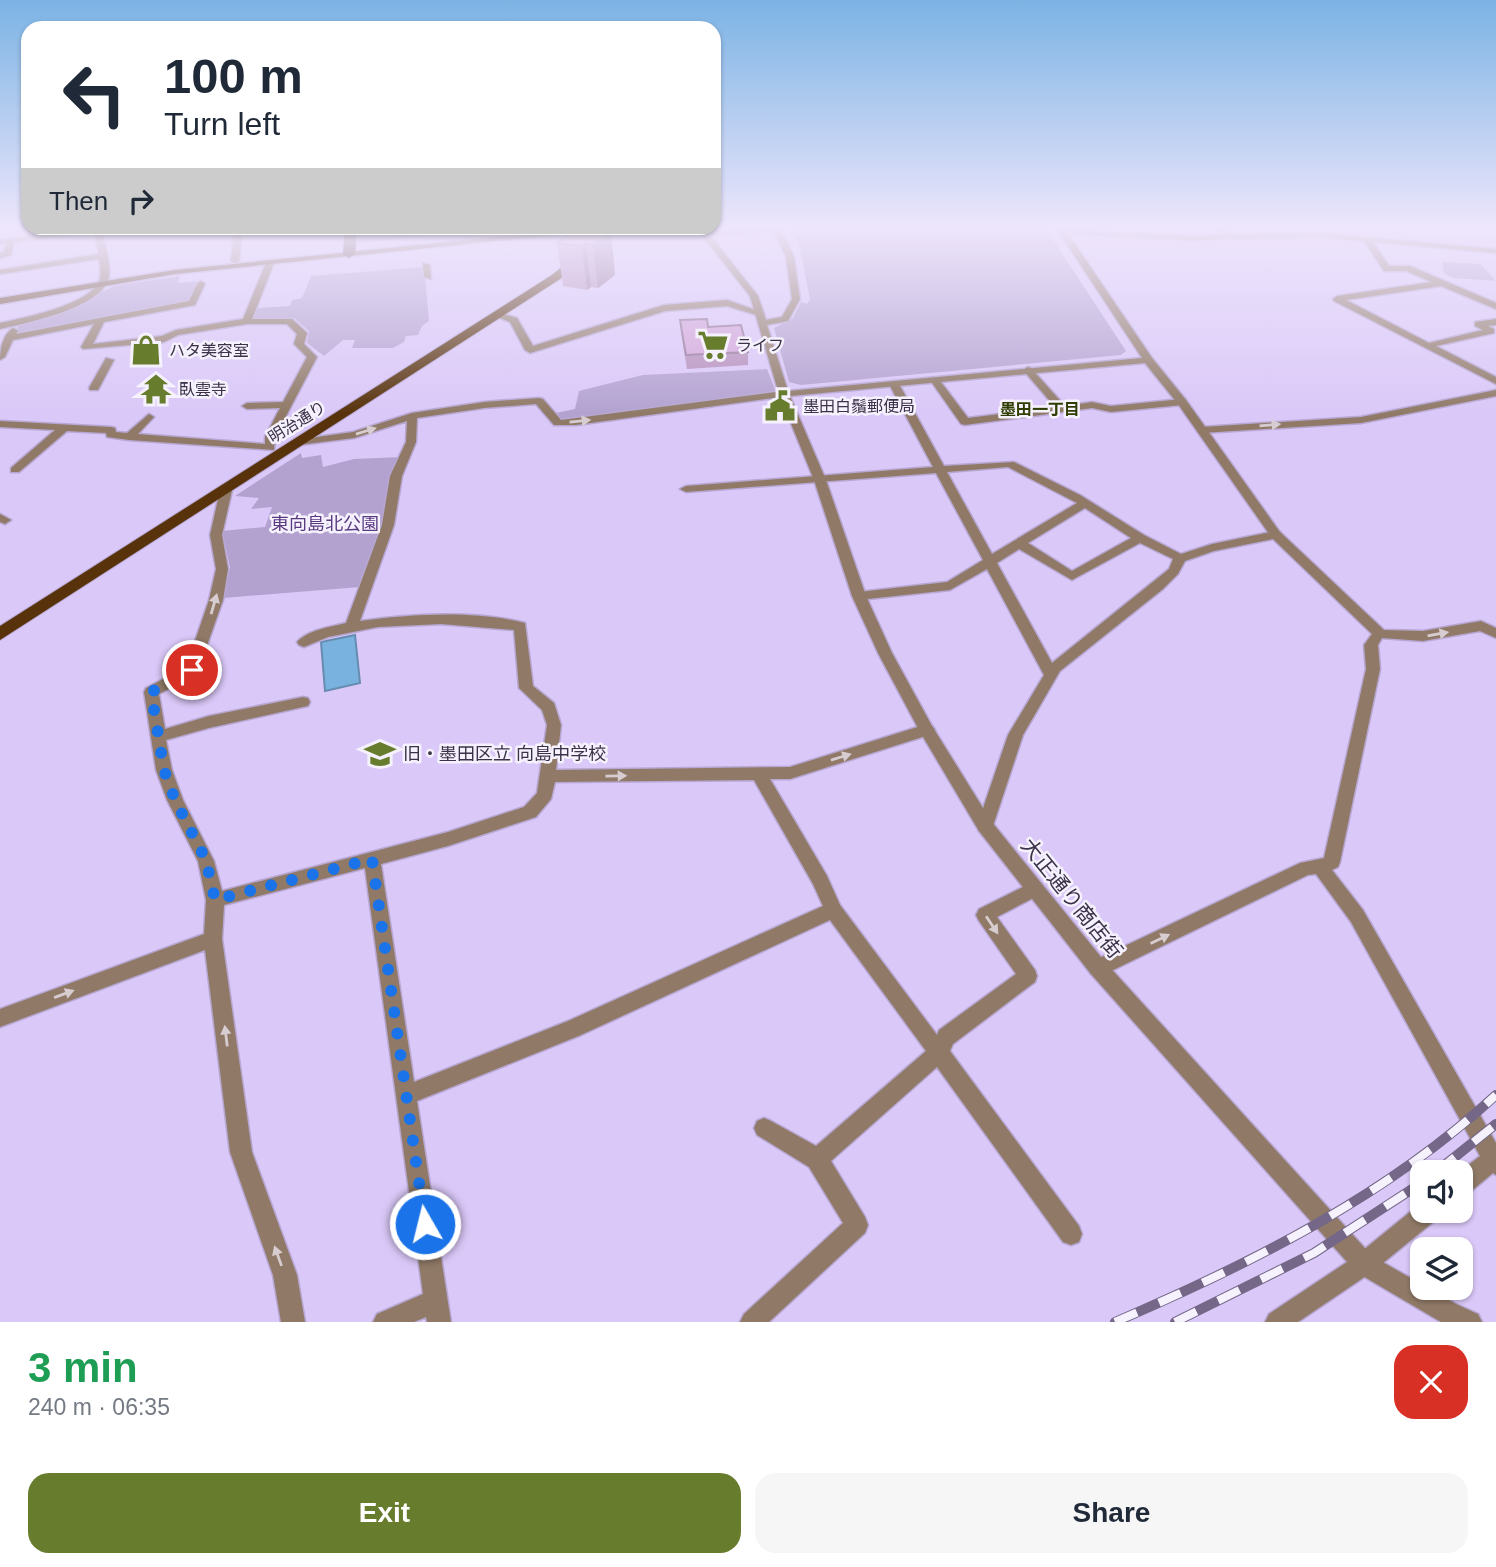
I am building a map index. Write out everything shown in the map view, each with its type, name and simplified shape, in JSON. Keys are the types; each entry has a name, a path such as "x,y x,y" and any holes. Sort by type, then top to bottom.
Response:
{"main road":[{"path":"0,298 44,291"},
{"name":"明治通り","path":"0,620 518,291"},
{"name":"明治通り","path":"0,634 532,291"}],"street":[{"path":"0,326 60,309 95,291"},
{"path":"11,338 192,303 198,291"},
{"path":"248,321 258,291"},
{"name":"大正通り商店街","path":"749,291 762,318 784,394 820,480 859,596 885,653 927,730 985,826 1098,968 1364,1264 1470,1322"},
{"path":"496,315 514,320 519,334 530,350 664,308 727,303 762,318 785,319 796,299 795,291"},
{"path":"1102,291 1148,360 1182,402 1276,534 1379,633 1391,636 1423,636 1480,626 1496,634"},
{"path":"1392,291 1337,299 1496,381"},
{"path":"1460,291 1496,306"},
{"path":"0,424 111,430 111,435 270,448 270,437 312,357 299,344 302,334 289,321 248,321 176,332 164,340 86,347 101,320"},
{"path":"1430,345 1491,331 1478,324 1496,322"},
{"path":"0,332 13,330 0,357"},
{"path":"94,388 109,360"},
{"path":"299,442 354,435 412,416 484,405 539,401 558,423 576,422 784,394 1148,360"},
{"path":"1028,370 1062,409"},
{"path":"935,380 965,422 1093,405 1111,409 1182,402"},
{"path":"894,384 1051,675"},
{"path":"1202,430 1361,420 1496,393"},
{"path":"247,406 286,405"},
{"path":"352,625 388,525 396,476 411,442 412,416"},
{"path":"129,437 149,417"},
{"path":"15,470 64,428"},
{"path":"686,489 1010,464 1180,558 1276,534"},
{"path":"227,486 216,535 222,569 216,600 192,670 151,692 164,770 175,800 206,860 215,900 213,939 241,1152 285,1275 293,1322"},
{"path":"859,596 950,586 1084,503"},
{"path":"1019,542 1072,576 1140,538"},
{"path":"985,826 1016,735 1055,668 1158,586 1174,571 1180,558"},
{"path":"215,900 448,839 530,812 545,795 554,725 549,708 526,688 520,626 467,620 352,625 319,633 304,642"},
{"path":"1098,968 1306,869 1332,862 1373,669 1371,645 1379,633"},
{"path":"159,736 209,722 303,702"},
{"path":"548,776 790,773 927,730"},
{"path":"759,774 821,881 833,910 1071,1234"},
{"path":"372,859 437,1311 385,1322"},
{"path":"1321,867 1357,916 1495,1160 1473,1176"},
{"path":"817,1159 939,1053 946,1037 1028,976 985,915 1035,889"},
{"path":"406,1095 574,1028 833,910"},
{"path":"0,1018 213,939"},
{"path":"752,1322 857,1224 817,1159 764,1128"},
{"path":"1277,1322 1364,1264 1414,1223"}],"green space":[{"path":"104,291 195,291 187,303 16,335 18,324 61,312"},
{"path":"305,291 426,291 429,321 422,326 418,335 406,336 404,342 393,348 352,348 355,340 343,340 324,356 307,343 309,331 294,318 258,320 251,317 256,308 290,306 292,300 302,298"},
{"path":"808,291 1086,291 1126,351 1121,355 801,385 789,382 774,328 793,318 801,302 807,304 810,299"},
{"path":"767,369 776,392 570,421 561,419 556,413 575,409 579,391 643,375"},
{"name":"東向島北公園","path":"301,453 302,458 321,455 323,467 354,459 402,457 390,480 380,531 360,587 223,598 230,567 222,531 265,527 272,507 251,509 259,498 235,496"}],"water":[{"path":"355,635 360,683 325,691 321,642"}],"building":[{"path":"707,319 708,327 741,325 748,352 686,355 680,320"}],"railway":[{"path":"1115,1322 1216,1276 1315,1225 1409,1165 1496,1095"},
{"path":"1451,1160 1496,1124"},
{"path":"1175,1322 1314,1253 1410,1190"}],"place":[{"name":"ライフ","path":"713,345"},
{"name":"ハタ美容室","path":"146,350"},
{"name":"臥雲寺","path":"156,389"},
{"name":"墨田白鬚郵便局","path":"780,406"},
{"name":"旧・墨田区立 向島中学校","path":"380,754"}],"district":[{"name":"墨田一丁目","path":"1040,409"}],"route":[{"path":"192,670 151,692 164,770 175,800 206,860 215,900 372,859 425,1224"}]}
